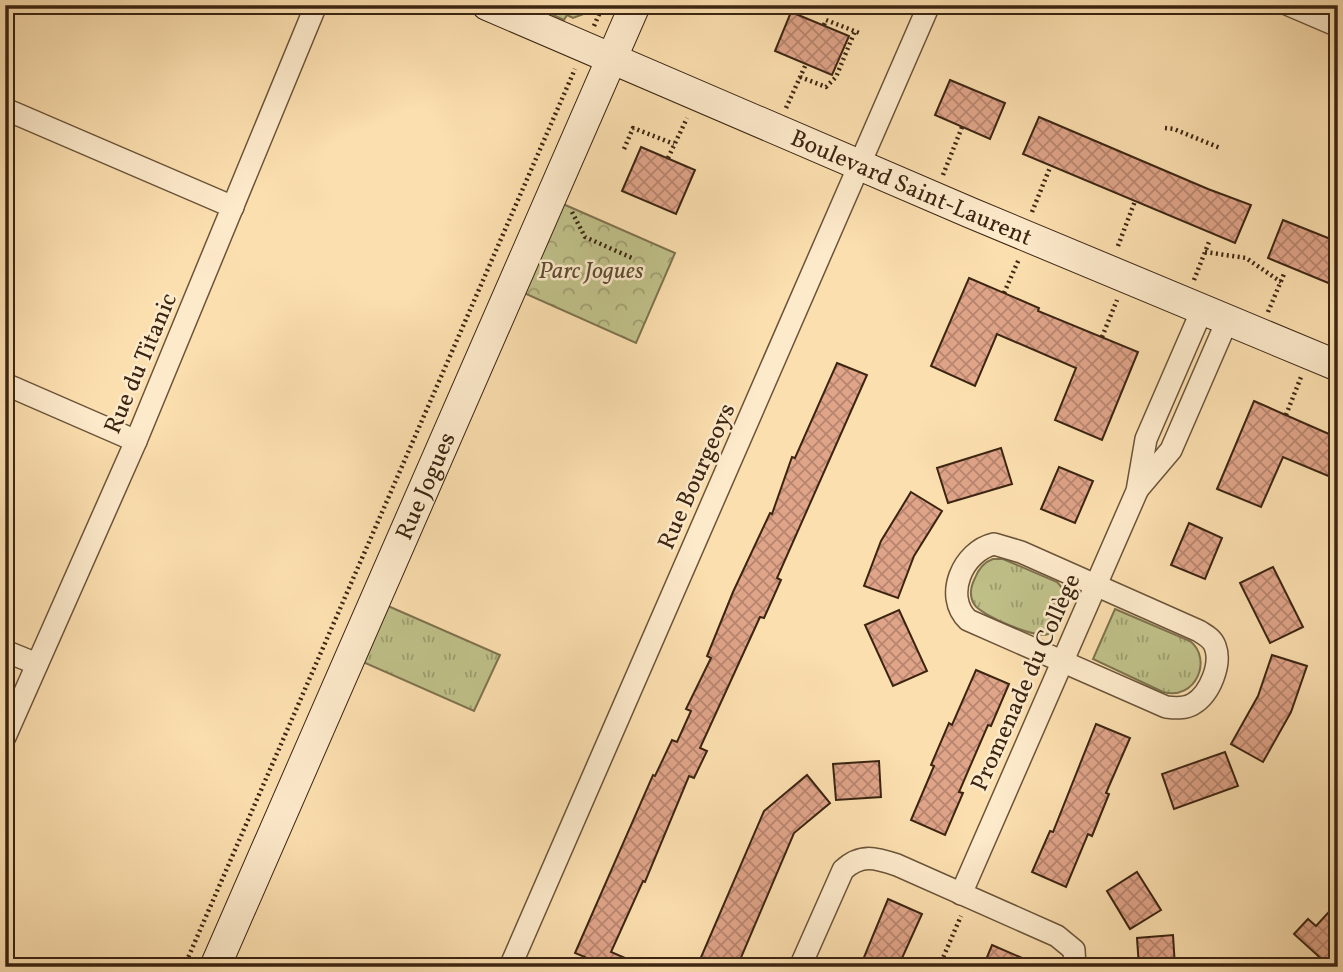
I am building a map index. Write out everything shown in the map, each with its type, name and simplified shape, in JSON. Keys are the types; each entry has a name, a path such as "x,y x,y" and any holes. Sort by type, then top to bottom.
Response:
{"street":[{"name":"Rue du Titanic","path":"5,737 136,441 316,5"},
{"name":"Boulevard Saint-Laurent","path":"487,5 1214,316 1338,366"},
{"name":"Rue Jogues","path":"215,967 635,5"},
{"name":"Rue Bourgeoys","path":"510,967 929,5"},
{"path":"1289,5 1338,26"},
{"path":"5,109 233,207"},
{"name":"Promenade du Collège","path":"962,902 1137,491 1171,450 1214,316"},
{"path":"5,384 136,441"},
{"path":"994,544 1004,546 1199,631 1210,638 1217,657 1211,682 1195,703 1186,707 1166,707 1062,662 978,625 961,614 956,603 956,593 966,564 984,547 994,544"},
{"path":"5,651 37,664"},
{"path":"800,967 839,878 852,862 859,859 882,860 962,902 1068,943 1074,950 1075,967"}],"path":[{"path":"592,29 603,5"},
{"path":"824,25 826,20 862,34"},
{"path":"800,77 827,88 836,77 855,31"},
{"path":"786,108 806,64"},
{"name":"Rue Jogues","path":"184,967 577,65"},
{"path":"668,158 687,117"},
{"path":"943,175 962,127"},
{"path":"624,149 633,128 674,144"},
{"path":"1165,128 1174,129 1220,148"},
{"path":"1032,212 1051,165"},
{"path":"1117,248 1135,201"},
{"path":"564,209 573,213 585,237 632,258"},
{"path":"1193,281 1209,242"},
{"path":"1205,252 1246,258 1281,282"},
{"path":"1004,293 1019,258"},
{"path":"1268,313 1284,274"},
{"path":"1102,337 1117,300"},
{"path":"1286,415 1301,377"},
{"path":"939,967 962,902"}],"green space":[{"path":"531,5 592,5 594,9 573,18 567,15 564,20"},
{"name":"Parc Jogues","path":"563,204 675,253 636,343 524,293"},
{"path":"993,559 1003,559 1060,585 1065,596 1064,608 1051,632 1042,635 1021,630 986,614 974,604 971,594 978,571"},
{"path":"388,606 500,655 474,711 363,662"},
{"path":"1115,609 1190,641 1200,658 1198,677 1192,685 1175,693 1163,692 1093,659"}],"building":[{"path":"791,12 849,36 832,75 775,51"},
{"path":"950,80 1005,103 990,139 935,115"},
{"path":"1039,117 1251,205 1235,243 1023,154"},
{"path":"641,147 695,170 676,214 622,191"},
{"path":"1283,220 1338,242 1338,287 1268,258"},
{"path":"969,278 1039,308 1038,311 1138,352 1102,440 1055,420 1076,368 997,334 975,386 931,366"},
{"path":"837,363 867,375 777,578 781,580 764,618 760,617 700,748 707,751 694,778 689,776 645,882 643,881 611,952 646,967 581,967 585,957 575,953 653,775 655,776 672,740 677,742 691,711 686,709 711,658 707,656 733,592 770,513 772,514 792,457 795,458"},
{"path":"1254,401 1338,438 1338,480 1283,457 1261,507 1217,489"},
{"path":"1001,448 1012,484 948,503 937,468"},
{"path":"1059,467 1093,481 1075,523 1041,509"},
{"path":"911,492 942,511 914,556 898,598 864,586 881,541"},
{"path":"1189,523 1222,538 1205,579 1171,565"},
{"path":"1273,567 1303,627 1270,643 1240,583"},
{"path":"899,610 927,671 893,686 865,625"},
{"path":"1272,655 1307,666 1291,712 1263,762 1231,744 1258,696"},
{"path":"976,670 1009,684 959,792 963,793 945,835 911,820 949,723 952,725"},
{"path":"1096,724 1130,738 1106,793 1109,794 1092,836 1088,834 1066,887 1032,872 1050,831 1053,832"},
{"path":"1225,752 1238,786 1174,809 1162,774"},
{"path":"879,761 881,797 836,800 833,764"},
{"path":"807,775 830,803 794,833 737,967 712,967 699,962 764,811"},
{"path":"1137,872 1161,910 1130,929 1107,891"},
{"path":"888,899 922,914 898,967 860,967"},
{"path":"1338,902 1338,949 1326,963 1294,934 1308,919 1316,926"},
{"path":"1173,935 1175,967 1139,967 1137,938"},
{"path":"992,945 1043,967 983,967"}]}
